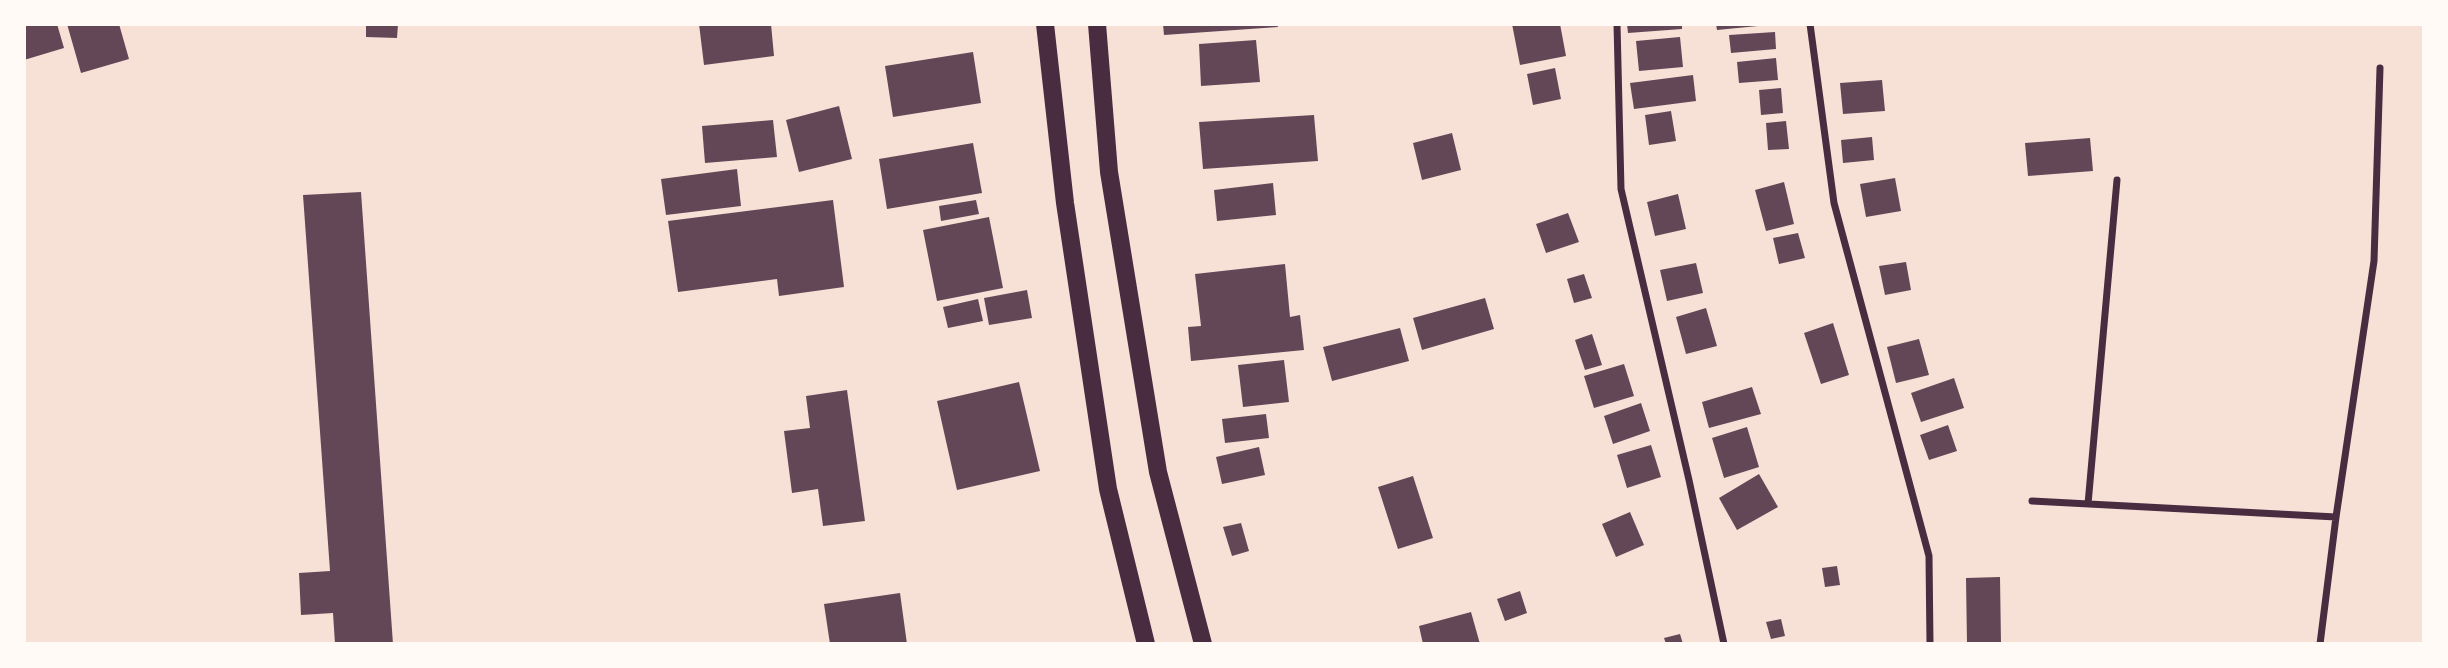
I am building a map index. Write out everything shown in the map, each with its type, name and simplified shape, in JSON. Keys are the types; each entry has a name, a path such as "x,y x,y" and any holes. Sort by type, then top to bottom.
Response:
{"main road":[{"path":"1045,24 1065,203 1108,489 1146,643"},
{"path":"1097,24 1109,172 1158,471 1203,643"}],"street":[{"path":"1617,24 1621,189 1724,643"},
{"path":"1810,24 1834,203 1928,556 1930,643"},
{"path":"2320,643 2374,261 2380,68"},
{"path":"2088,504 2118,180"},
{"path":"2032,501 2336,517"}],"building":[{"path":"24,24 57,24 64,48 24,60"},
{"path":"67,24 119,24 129,59 81,73"},
{"path":"366,24 398,24 397,38 366,37"},
{"path":"699,24 771,24 774,56 704,65"},
{"path":"1163,24 1277,24 1278,27 1164,35"},
{"path":"1512,24 1560,24 1566,56 1520,65"},
{"path":"1627,24 1682,24 1682,29 1628,33"},
{"path":"1716,24 1757,24 1758,26 1717,30"},
{"path":"1775,32 1776,49 1731,53 1729,35"},
{"path":"1680,37 1683,67 1639,71 1636,41"},
{"path":"1256,40 1260,82 1201,86 1199,44"},
{"path":"973,52 981,103 893,117 885,66"},
{"path":"1776,58 1778,80 1739,83 1737,62"},
{"path":"1555,68 1561,99 1533,105 1527,74"},
{"path":"1693,75 1696,101 1634,109 1630,83"},
{"path":"1882,80 1885,111 1843,114 1840,83"},
{"path":"1781,88 1783,113 1761,115 1759,90"},
{"path":"839,106 852,159 799,172 786,120"},
{"path":"1671,111 1676,141 1649,145 1645,115"},
{"path":"1314,115 1318,161 1203,169 1199,122"},
{"path":"773,120 777,157 705,163 702,126"},
{"path":"1786,121 1789,149 1768,150 1766,123"},
{"path":"1452,133 1461,170 1422,180 1413,143"},
{"path":"1872,137 1874,160 1843,163 1841,140"},
{"path":"2090,138 2093,171 2028,176 2025,143"},
{"path":"973,143 982,193 887,209 879,159"},
{"path":"737,169 741,206 666,215 661,179"},
{"path":"1895,178 1901,211 1866,217 1860,184"},
{"path":"1784,182 1794,224 1766,231 1755,190"},
{"path":"1273,183 1276,215 1217,221 1214,190"},
{"path":"361,192 393,644 335,644 333,613 301,615 299,573 330,571 303,195"},
{"path":"1678,194 1686,229 1655,236 1647,202"},
{"path":"833,200 844,287 779,296 777,279 678,292 668,221"},
{"path":"976,200 979,214 941,221 939,206"},
{"path":"1568,213 1579,242 1546,253 1536,224"},
{"path":"989,217 1003,288 937,301 923,230"},
{"path":"1798,233 1805,258 1779,264 1773,238"},
{"path":"1906,262 1911,290 1885,295 1879,266"},
{"path":"1696,263 1703,293 1667,301 1660,270"},
{"path":"1285,264 1290,317 1300,315 1304,350 1191,361 1188,327 1201,326 1195,274"},
{"path":"1584,274 1592,298 1574,303 1567,279"},
{"path":"1027,290 1032,318 989,325 984,298"},
{"path":"1485,298 1494,329 1422,350 1413,318"},
{"path":"978,299 983,321 948,328 943,307"},
{"path":"1706,308 1717,346 1686,354 1676,317"},
{"path":"1833,323 1849,375 1821,384 1804,333"},
{"path":"1400,328 1409,361 1332,381 1323,347"},
{"path":"1592,334 1602,365 1585,370 1575,340"},
{"path":"1919,339 1929,375 1896,383 1887,347"},
{"path":"1284,360 1289,402 1243,407 1238,365"},
{"path":"1624,364 1634,396 1594,408 1584,376"},
{"path":"1954,378 1964,408 1921,422 1911,393"},
{"path":"1019,382 1040,471 957,490 937,401"},
{"path":"1752,387 1761,414 1709,428 1702,402"},
{"path":"847,390 865,521 823,526 818,489 792,493 784,431 810,428 806,396"},
{"path":"1641,403 1650,431 1613,444 1604,416"},
{"path":"1266,414 1269,438 1225,443 1222,419"},
{"path":"1948,425 1957,451 1929,460 1920,435"},
{"path":"1747,427 1759,467 1724,478 1712,438"},
{"path":"1651,445 1661,477 1627,488 1617,455"},
{"path":"1259,447 1265,475 1222,484 1216,457"},
{"path":"1759,474 1778,507 1737,530 1719,498"},
{"path":"1413,476 1433,538 1398,549 1378,487"},
{"path":"1630,512 1644,545 1616,557 1602,524"},
{"path":"1241,523 1249,551 1232,556 1223,527"},
{"path":"1837,566 1840,585 1825,587 1822,568"},
{"path":"2000,577 2001,644 1967,644 1966,578"},
{"path":"1520,591 1527,613 1505,621 1497,599"},
{"path":"900,593 907,644 830,644 824,604"},
{"path":"1471,612 1480,644 1423,644 1419,626"},
{"path":"1781,619 1785,636 1771,639 1766,622"},
{"path":"1680,634 1683,644 1666,644 1664,638"}]}
